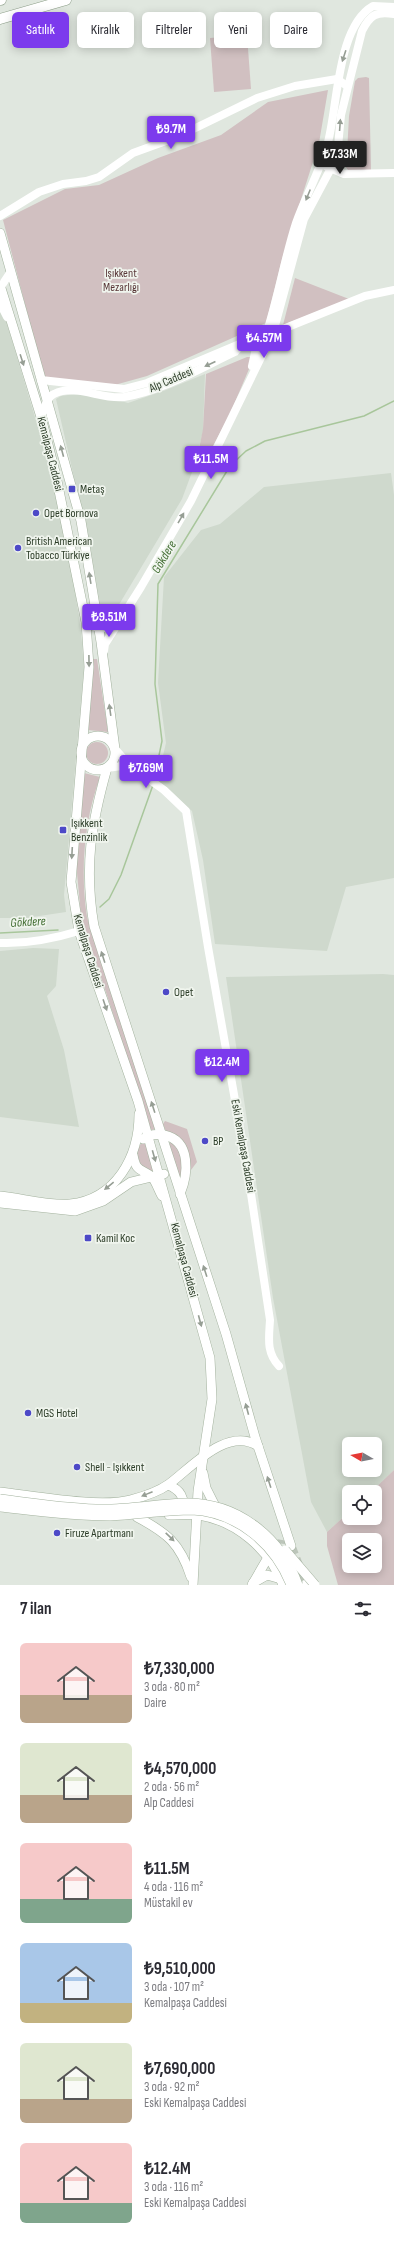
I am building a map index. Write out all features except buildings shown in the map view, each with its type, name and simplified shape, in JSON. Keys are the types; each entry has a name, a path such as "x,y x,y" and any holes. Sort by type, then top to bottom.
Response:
{"highway":[{"path":"0,19 66,0"}],"main road":[{"path":"260,337 268,328 296,221 321,164 328,139 337,79 359,17 373,6 394,6"},
{"path":"103,658 105,644 124,611 141,587 191,501 244,389 273,333 304,219 337,157 341,115 347,86 356,48 369,18 377,14 394,14"},
{"path":"0,216 39,192 63,184 99,178 133,152 177,137 257,98 295,86 337,79 347,86"},
{"path":"321,164 331,170 344,174 394,173"},
{"name":"Kemalpaşa Caddesi","path":"0,233 41,380 48,399 81,522 103,658 115,749"},
{"path":"10,272 1,284 15,288"},
{"name":"Kemalpaşa Caddesi","path":"1,284 11,323 41,417 68,528 86,622 89,667 79,772 71,882 79,931 138,1101 148,1135 156,1176 171,1213 210,1358 212,1399 210,1421 202,1457 196,1515 193,1585"},
{"name":"Alp Caddesi","path":"41,380 124,389 148,384 244,342 273,333 365,296 394,290"},
{"path":"0,303 11,323"},
{"path":"244,342 256,348 244,389"},
{"name":"Alp Caddesi","path":"48,399 53,394 70,390 122,397 154,390 235,352 244,342"},
{"path":"41,417 48,399"},
{"path":"86,622 98,630 109,627 124,611"},
{"path":"107,768 114,760 115,749 109,740 99,736 89,739 85,742 81,752 84,762 92,769 97,770 129,765"},
{"name":"Eski Kemalpaşa Caddesi","path":"115,749 129,765 164,790 186,811 250,1181 270,1320 268,1344 272,1358 279,1366"},
{"name":"Kemalpaşa Caddesi","path":"107,768 93,821 90,845 89,897 98,943 226,1334 280,1518 291,1546"},
{"path":"0,943 19,944 51,940 79,931"},
{"path":"138,1101 139,1118 134,1151 135,1163 139,1169 156,1176"},
{"path":"0,1196 64,1204 86,1200 100,1193 113,1183 123,1172 139,1142 148,1135 162,1135 177,1142 182,1149 186,1171 180,1194"},
{"path":"0,1203 76,1211 103,1201 126,1184 156,1176 172,1168"},
{"path":"0,1492 113,1502 139,1497 168,1485 211,1450 234,1442 247,1442 258,1446"},
{"path":"202,1457 203,1476 208,1495 220,1515 234,1529 267,1554 282,1582"},
{"path":"168,1485 180,1492 182,1503 178,1511 169,1515"},
{"path":"0,1499 102,1509 186,1503 210,1505 228,1510 247,1520 269,1537 299,1564 306,1585"},
{"path":"0,1507 110,1516 174,1510 194,1510 212,1513 236,1522 260,1538 281,1564 290,1585"},
{"path":"0,1510 91,1519 196,1515 219,1521 234,1529"},
{"path":"137,1517 162,1530 176,1544 187,1565 193,1585"},
{"path":"280,1518 282,1540"},
{"path":"269,1537 306,1585"},
{"path":"252,1584 267,1554"},
{"path":"252,1584 267,1575 282,1582"}],"shaded area":[{"path":"0,300 54,481 70,558 81,631 84,667 64,895 66,912 26,918 0,918"},
{"path":"205,374 203,431 195,464 182,499 114,613 102,616 90,547 56,399 61,396 68,395 100,395 128,403 166,390"},
{"path":"391,473 394,495 394,878 346,887 327,951 215,944 203,860 192,811 157,781 166,743 158,683 164,577 201,530 220,524 264,487"},
{"path":"33,948 59,949 56,986 47,996 64,1050 79,1127 0,1117 0,951"},
{"path":"394,975 394,1470 378,1485 342,1485 342,1518 327,1532 311,1502 273,1298 226,977"}],"green space":[{"path":"210,38 214,38 214,48 248,48 251,89 214,92"},
{"path":"358,78 369,78 371,170 348,170 343,163 347,153 349,116 355,81"},
{"name":"Işıkkent Mezarlığı","path":"328,90 319,143 282,259 266,323 147,376 111,386 44,377 3,220 65,189 99,185 158,158 221,135 268,102"},
{"path":"295,278 349,299 283,325"},
{"path":"247,357 253,357 252,362 229,416 201,468 196,464 203,429 206,374"},
{"path":"93,659 97,659 108,732 88,730"},
{"path":"97,742 105,745 108,753 105,761 97,764 89,761 86,753 89,745"},
{"path":"84,773 100,777 90,811 85,846 84,882 87,917 155,1129 151,1130 81,916 76,862"},
{"path":"165,1121 187,1129 197,1162 191,1170 188,1166 188,1162 166,1132 163,1124"},
{"path":"145,1140 154,1172 141,1166 138,1149"},
{"path":"172,1141 183,1156 181,1181 169,1144"},
{"path":"394,1470 394,1585 338,1585 327,1546 327,1532 342,1518 342,1525 382,1525 382,1485 378,1485"}],"waterway":[{"name":"Gökdere","path":"154,779 162,741 155,684 158,584 230,466 246,451 265,441 364,416 394,401"},
{"name":"Gökdere","path":"100,907 109,899 121,875 153,785"},
{"name":"Gökdere","path":"0,933 58,930"}],"tunnel":[{"path":"273,1553 281,1547 282,1540"},
{"path":"291,1546 306,1584"}],"place":[{"name":"Metaş","path":"72,489"},
{"name":"Opet Bornova","path":"36,513"},
{"name":"British American Tobacco Türkiye","path":"18,548"},
{"name":"Işıkkent Benzinlik","path":"63,830"},
{"name":"Opet","path":"166,992"},
{"name":"BP","path":"205,1141"},
{"name":"Kamil Koc","path":"88,1238"},
{"name":"MGS Hotel","path":"28,1413"},
{"name":"Shell - Işıkkent","path":"77,1467"},
{"name":"Firuze Apartmanı","path":"57,1533"}]}
